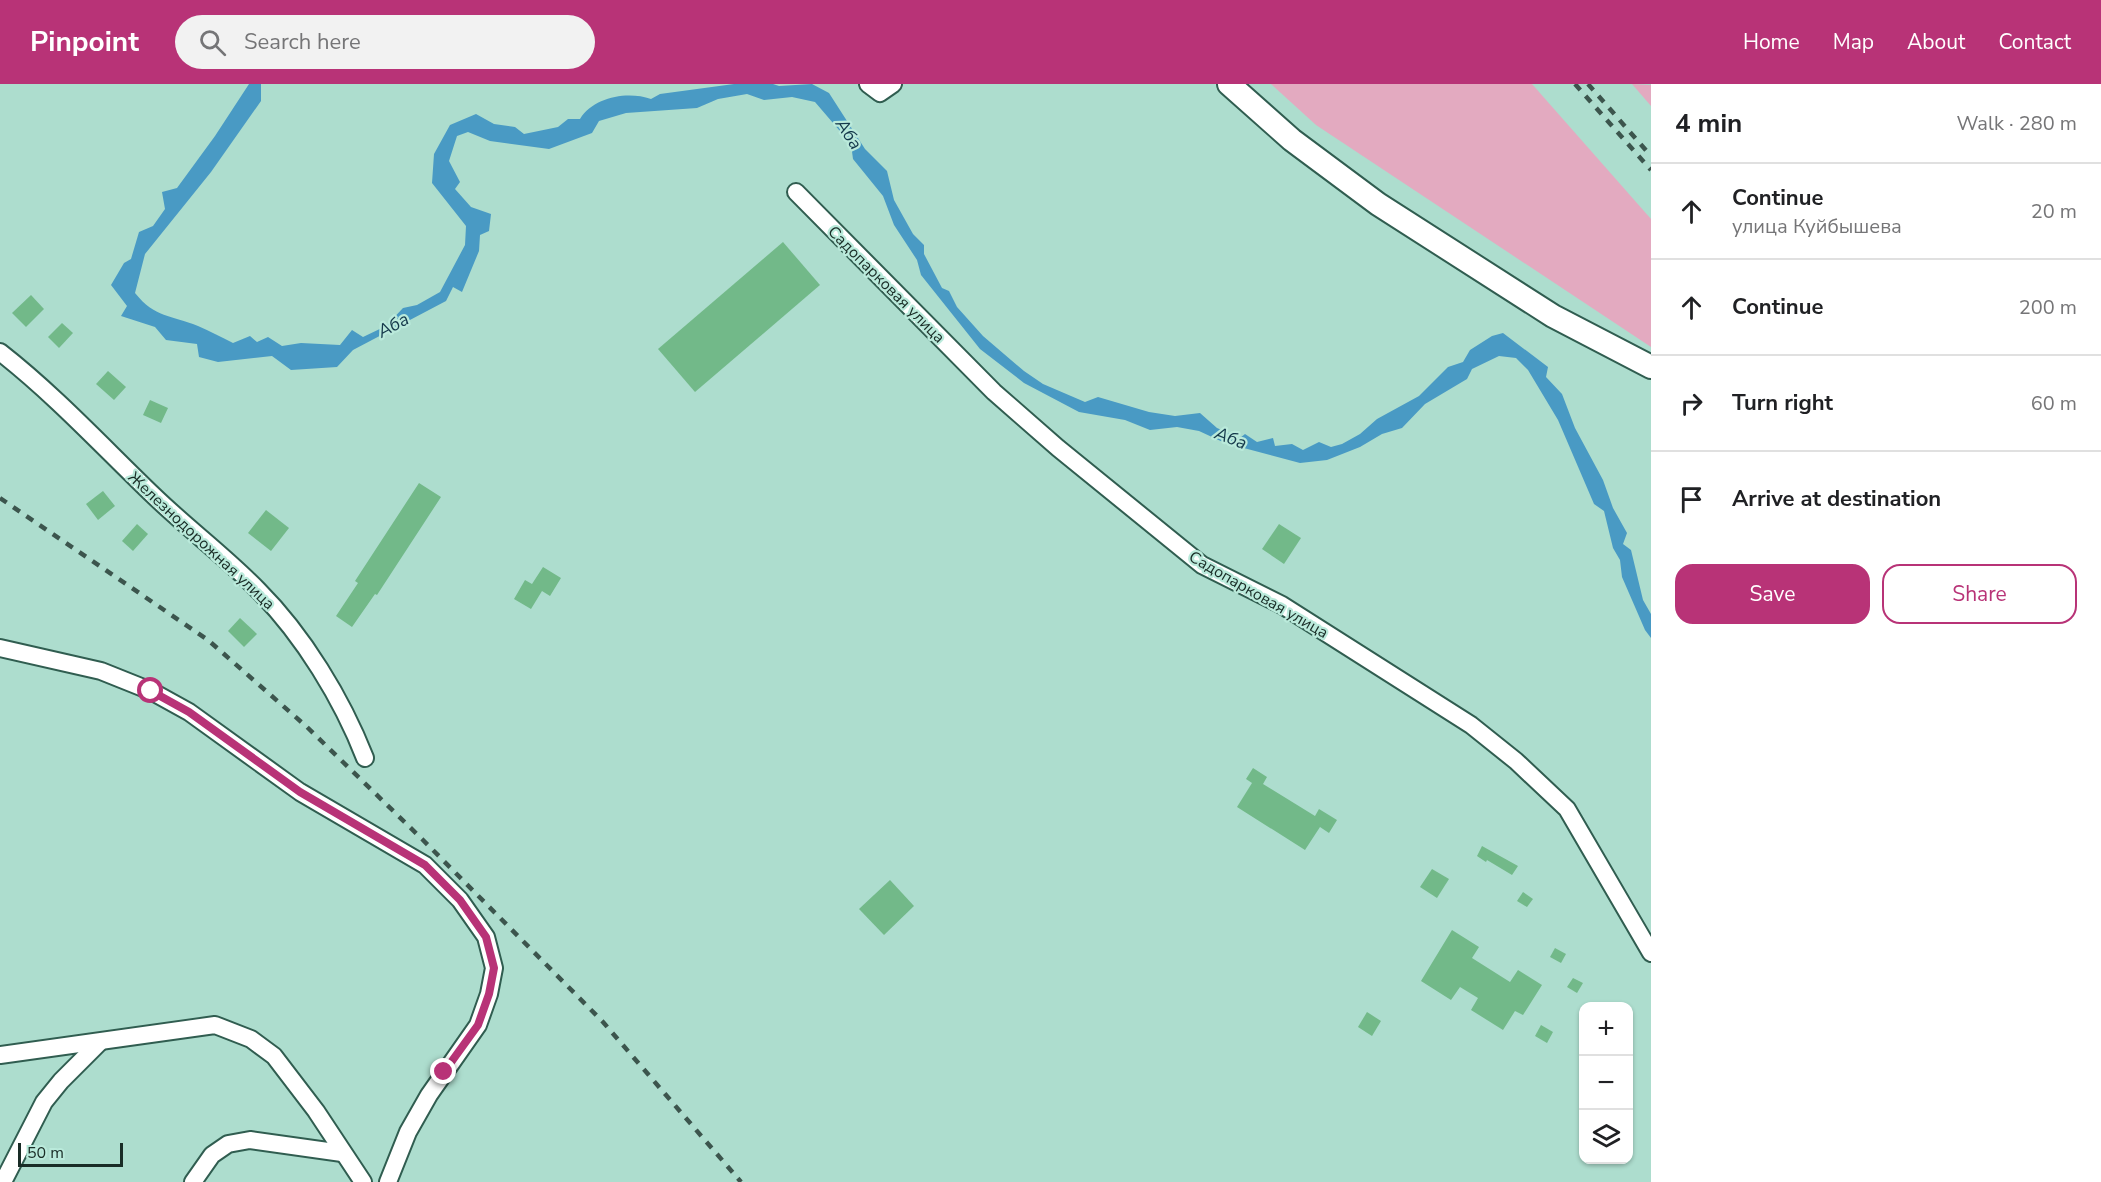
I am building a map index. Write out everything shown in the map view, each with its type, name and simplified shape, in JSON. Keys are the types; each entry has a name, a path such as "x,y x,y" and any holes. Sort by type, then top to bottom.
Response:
{"main road":[{"path":"1229,84 1292,140 1378,204 1553,316 1651,367"}],"street":[{"path":"868,84 880,93 893,84"},
{"name":"Садопарковая улица","path":"796,192 994,392 1058,448 1202,565 1291,611 1471,725 1516,760 1567,809 1651,953"},
{"name":"Железнодорожная улица","path":"0,352 78,422 155,497 259,590 297,634 355,732 365,758"},
{"path":"0,648 100,671 151,691 189,712 300,792 425,865 460,900 486,937 494,968 489,994 478,1025 429,1095 408,1132 388,1182"},
{"path":"0,1055 215,1025 251,1040 274,1056 316,1111 363,1182"},
{"path":"3,1182 44,1102 61,1081 100,1042"},
{"path":"193,1182 212,1155 228,1144 249,1140 342,1153"}],"shaded area":[{"path":"1271,84 1532,84 1651,219 1651,347 1316,125"},
{"path":"1632,84 1651,85 1651,106"}],"water":[{"name":"Аба","path":"249,84 261,84 261,101 211,172 145,254 135,293 157,312 198,326 233,343 250,336 257,342 268,337 282,346 301,343 340,345 352,330 363,337 386,326 403,308 417,305 440,292 465,245 466,226 432,183 434,154 450,125 476,114 494,124 515,127 524,134 558,127 568,119 580,119 594,105 622,96 651,99 660,94 734,84 779,86 812,84 829,93 865,149 887,171 894,200 913,234 924,245 924,254 942,288 949,291 957,307 983,336 1024,371 1043,384 1085,402 1098,397 1149,412 1175,416 1200,413 1217,428 1240,438 1245,434 1257,442 1273,438 1275,446 1292,444 1303,450 1319,442 1331,447 1360,434 1377,419 1419,396 1448,367 1463,362 1470,350 1492,336 1503,333 1548,367 1546,377 1562,394 1575,428 1603,480 1613,508 1627,533 1623,544 1631,550 1643,600 1651,614 1651,638 1645,630 1622,577 1620,560 1613,548 1604,511 1594,504 1558,420 1528,370 1516,358 1499,356 1472,369 1467,379 1425,404 1402,428 1382,434 1360,447 1327,460 1300,463 1225,443 1199,431 1177,427 1150,430 1125,420 1079,412 1024,383 980,349 921,275 917,260 894,225 883,196 853,159 851,144 815,102 792,97 764,100 747,94 718,99 697,108 626,113 599,121 592,133 549,149 490,141 468,132 457,136 449,161 460,182 455,189 471,207 491,214 489,231 480,235 479,251 462,292 453,287 446,301 353,350 337,367 291,370 272,356 218,362 199,357 197,344 166,340 155,327 121,316 127,306 111,285 124,263 131,259 139,232 153,226 165,209 162,192 177,188"}],"building":[{"path":"783,242 820,285 695,392 658,349"},
{"path":"31,295 44,309 26,327 12,313"},
{"path":"62,323 73,333 59,348 48,337"},
{"path":"108,371 126,387 114,400 96,384"},
{"path":"150,400 168,408 161,423 143,415"},
{"path":"419,483 441,497 377,595 375,594 352,627 336,616 358,583 355,581"},
{"path":"103,491 115,506 98,520 86,504"},
{"path":"266,510 289,528 271,551 248,533"},
{"path":"137,524 148,534 133,551 122,541"},
{"path":"1279,524 1301,538 1284,564 1262,549"},
{"path":"543,567 561,578 550,596 542,591 531,609 514,599 525,580 532,584"},
{"path":"240,618 257,634 244,647 228,631"},
{"path":"1253,768 1267,777 1263,784 1315,816 1319,809 1337,820 1329,833 1320,827 1305,850 1237,807 1252,783 1246,779"},
{"path":"1482,846 1518,866 1512,875 1477,856"},
{"path":"1432,869 1449,879 1437,898 1420,887"},
{"path":"890,880 914,906 884,935 859,909"},
{"path":"1523,892 1533,899 1527,907 1517,901"},
{"path":"1452,930 1479,947 1472,958 1510,982 1518,970 1542,985 1523,1015 1515,1011 1503,1030 1471,1010 1478,998 1460,987 1451,1000 1421,981"},
{"path":"1555,948 1566,954 1561,963 1550,957"},
{"path":"1573,978 1583,983 1577,993 1567,987"},
{"path":"1367,1012 1381,1021 1372,1036 1358,1027"},
{"path":"1541,1025 1553,1032 1547,1043 1535,1036"}],"railway":[{"path":"1575,84 1651,170"},
{"path":"1588,84 1651,156"},
{"path":"0,498 208,640 307,727 422,839 603,1022 741,1182"}],"route":[{"path":"151,691 189,712 300,792 425,865 460,900 486,937 494,968 489,994 478,1025 444,1072"}]}
